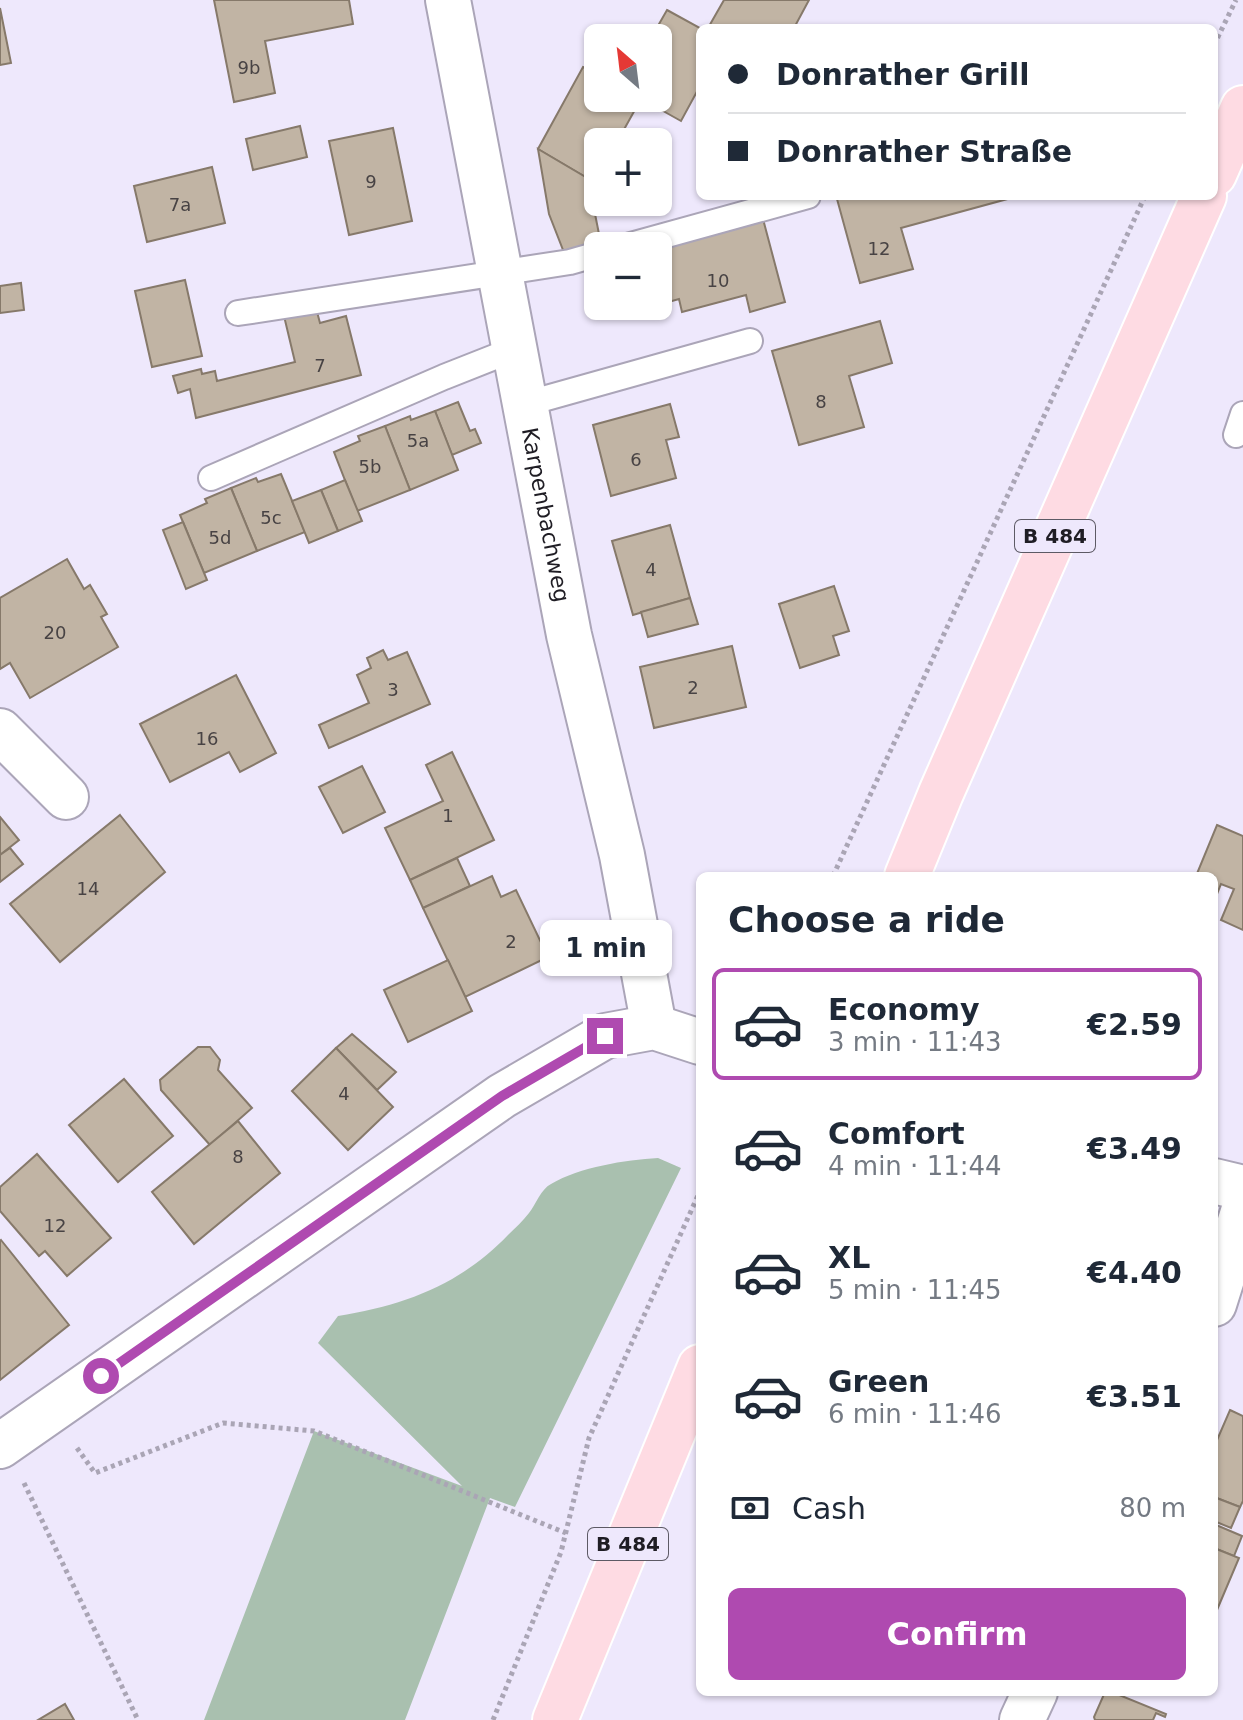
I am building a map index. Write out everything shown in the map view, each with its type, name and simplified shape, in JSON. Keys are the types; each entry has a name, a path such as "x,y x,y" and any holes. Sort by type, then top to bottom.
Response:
{"main road":[{"path":"1218,165 1243,108"},
{"name":"B 484","path":"909,872 1202,200"},
{"name":"B 484","path":"555,1720 696,1377"}],"street":[{"name":"Karpenbachweg","path":"448,0 569,635 622,855 654,1027"},
{"path":"0,731 66,797"},
{"path":"3,1444 502,1096 605,1036 654,1027 696,1041"},
{"path":"1218,1182 1243,1188"},
{"path":"1218,1291 1243,1212"},
{"path":"1022,1720 1033,1696"}],"lane":[{"path":"672,234 794,200"},
{"path":"238,313 584,258"},
{"path":"525,404 750,341"},
{"path":"211,478 515,349"}],"path":[{"path":"1218,37 1236,0"},
{"path":"835,872 1143,200"},
{"path":"493,1720 561,1552 589,1438 696,1200"},
{"path":"51,1411 95,1473 223,1423 314,1431 566,1533"},
{"path":"3,1444 138,1720"}],"green space":[{"path":"658,1158 681,1168 515,1507 490,1498 405,1720 204,1720 314,1431 462,1486 318,1343 338,1316 409,1299 451,1280 490,1252 524,1219 544,1189 563,1178 603,1165"}],"building":[{"path":"214,0 349,0 353,24 265,41 275,93 234,102"},
{"path":"724,0 809,0 796,24 710,24"},
{"path":"0,8 11,63 0,65"},
{"path":"667,10 696,26 696,93 681,121 665,112 672,112 672,24 659,24"},
{"path":"583,67 584,112 634,112 625,128 584,128 584,176 538,149"},
{"path":"300,126 307,157 253,170 246,139"},
{"path":"393,128 412,221 349,235 329,141"},
{"path":"538,149 584,176 584,216 595,216 599,232 584,232 584,246 565,255 549,214"},
{"path":"212,167 225,223 147,242 134,186"},
{"path":"837,200 1004,200 901,228 913,269 860,283"},
{"path":"763,219 785,302 750,312 746,295 682,312 679,299 672,301 672,244"},
{"path":"185,280 202,356 152,367 135,291"},
{"path":"21,283 24,310 0,313 0,286"},
{"path":"316,308 320,323 346,316 361,375 196,418 190,389 178,393 173,376 201,369 202,374 215,371 217,381 295,362 284,316"},
{"path":"880,321 892,363 849,376 864,427 799,445 772,351"},
{"path":"458,402 470,431 475,429 481,443 452,455 435,411"},
{"path":"670,404 679,437 666,440 676,478 611,496 593,425"},
{"path":"435,411 458,470 410,490 385,426"},
{"path":"385,426 410,490 357,511 334,452 360,441 358,436"},
{"path":"281,474 305,532 257,551 231,488 256,478 258,482"},
{"path":"345,480 362,521 338,531 321,490"},
{"path":"231,488 257,551 204,573 180,515 207,503 205,499"},
{"path":"321,490 338,531 309,543 292,501"},
{"path":"183,522 207,580 186,589 163,530"},
{"path":"670,525 690,598 633,615 612,541"},
{"path":"67,559 84,589 90,585 107,614 101,617 118,647 30,698 10,663 0,669 0,598"},
{"path":"834,586 849,631 833,636 839,655 800,668 779,604"},
{"path":"690,598 698,624 648,637 641,612"},
{"path":"732,646 746,707 654,728 640,667"},
{"path":"383,650 388,660 407,652 430,704 329,748 319,725 369,703 357,675 371,668 367,658"},
{"path":"236,675 276,753 240,772 229,752 170,782 140,724"},
{"path":"452,752 494,840 410,880 385,828 443,801 426,765"},
{"path":"362,766 385,812 343,833 319,787"},
{"path":"120,815 165,872 60,962 10,904"},
{"path":"0,817 19,840 0,855"},
{"path":"1217,825 1243,836 1243,930 1221,920 1234,889 1221,884 1218,892 1218,872 1198,872"},
{"path":"10,848 23,864 0,882 0,855"},
{"path":"457,858 470,886 423,908 410,880"},
{"path":"492,876 501,897 516,890 548,957 465,997 423,908"},
{"path":"448,960 472,1011 408,1042 384,990"},
{"path":"352,1034 396,1072 377,1090 336,1048"},
{"path":"198,1047 210,1047 220,1060 218,1070 252,1108 210,1145 161,1090 160,1080"},
{"path":"336,1048 393,1107 348,1150 292,1091"},
{"path":"124,1079 173,1136 118,1182 69,1125"},
{"path":"238,1121 280,1173 194,1244 152,1192"},
{"path":"37,1154 111,1238 67,1276 45,1251 39,1256 0,1211 0,1187"},
{"path":"0,1241 69,1325 0,1380"},
{"path":"1230,1410 1243,1416 1243,1501 1240,1507 1218,1499 1218,1438"},
{"path":"1218,1499 1240,1507 1231,1528 1218,1523"},
{"path":"1218,1526 1242,1536 1234,1556 1218,1550"},
{"path":"1218,1550 1239,1558 1218,1608"},
{"path":"1103,1696 1122,1696 1166,1714 1165,1717 1156,1713 1153,1720 1095,1720"},
{"path":"65,1704 74,1720 38,1720"}],"route":[{"path":"101,1376 502,1096 605,1036"}]}
